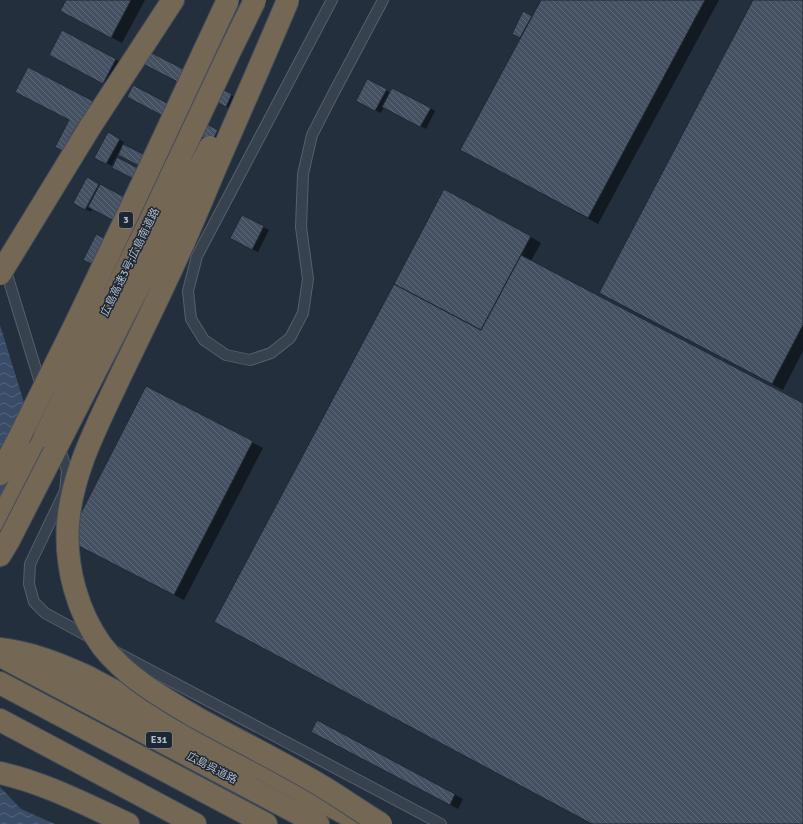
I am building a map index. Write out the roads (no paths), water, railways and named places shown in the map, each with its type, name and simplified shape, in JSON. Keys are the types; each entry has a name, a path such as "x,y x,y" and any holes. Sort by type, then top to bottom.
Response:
{"highway":[{"path":"0,274 90,127 173,0"},
{"name":"広島高速3号;広島南道路","path":"0,474 75,325 228,0"},
{"name":"広島高速3号;広島南道路","path":"0,520 45,436 110,305 255,0"},
{"path":"0,555 287,0"},
{"path":"287,0 178,256 82,459 73,492 68,524 68,553 72,579 80,605 90,627 102,646 132,677 161,697 187,712 308,778 381,824"},
{"path":"0,253 42,191 90,127"},
{"path":"0,649 42,658 65,666 86,676 365,824"},
{"name":"広島呉道路","path":"0,656 318,824"},
{"name":"E31","path":"0,683 266,824"},
{"path":"0,720 195,824"},
{"path":"0,773 38,783 128,824"}],"lane":[{"path":"332,0 197,256 188,291 191,319 204,340 226,355 250,360 271,353 290,338 303,313 308,279 301,227 303,174 312,135 383,0"},
{"path":"0,253 67,471 65,491 30,564 29,584 34,602 45,613 441,824"}],"water":[{"path":"0,325 48,480 0,569"},
{"path":"0,787 21,809 55,824 0,824"}]}
